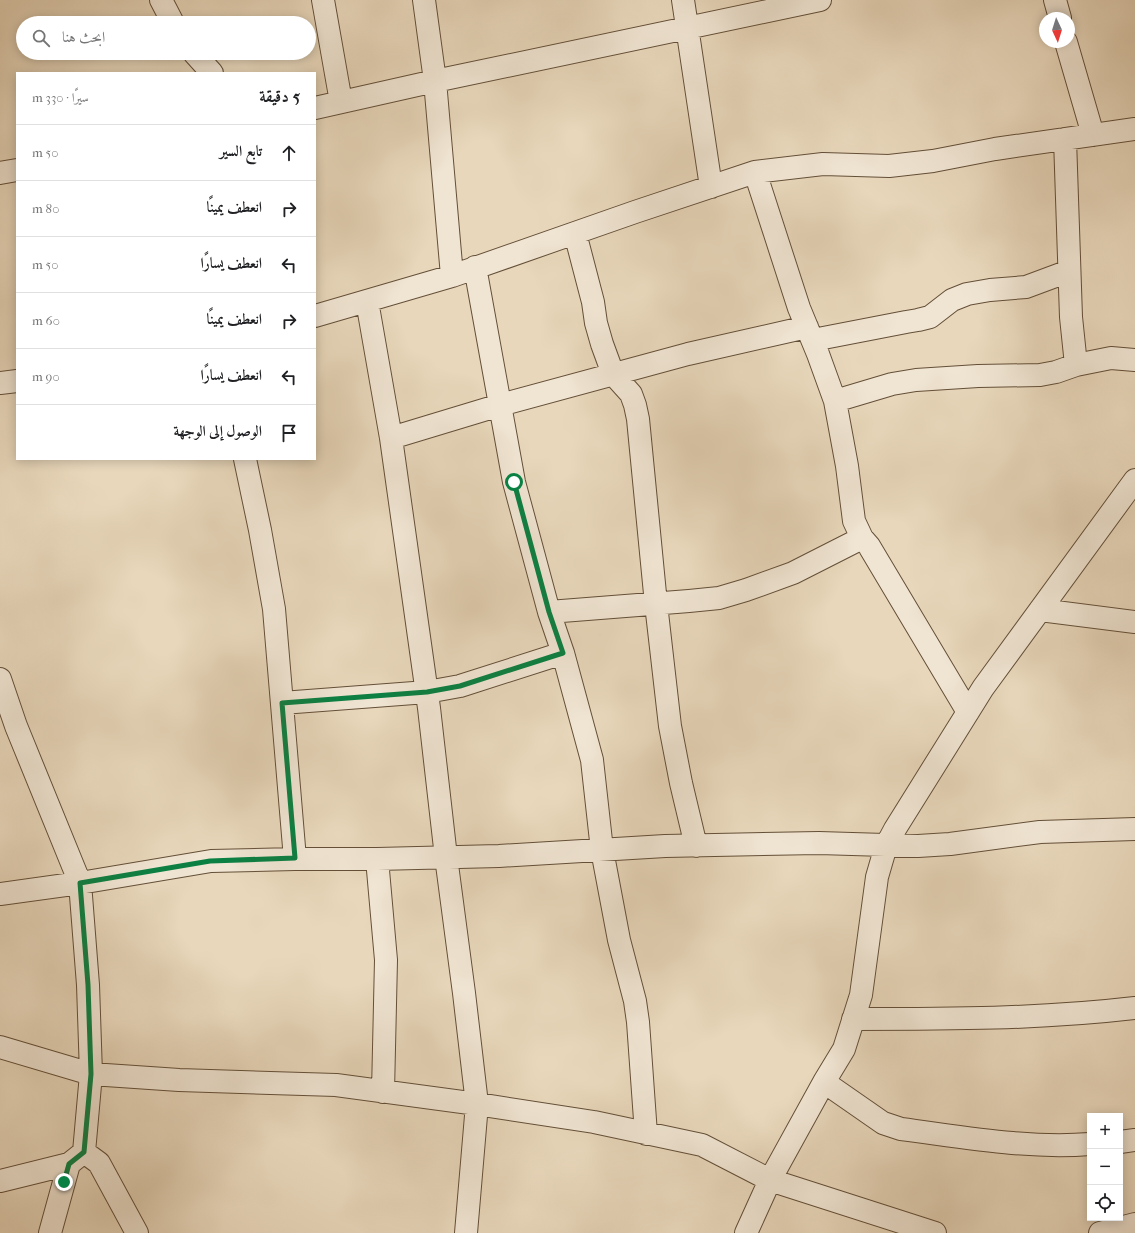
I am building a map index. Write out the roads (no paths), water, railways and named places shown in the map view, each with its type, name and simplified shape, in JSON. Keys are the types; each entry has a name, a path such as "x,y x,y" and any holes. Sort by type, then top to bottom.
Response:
{"street":[{"path":"161,0 170,16"},
{"path":"323,0 341,102"},
{"path":"424,0 435,81 452,276"},
{"path":"683,0 711,187"},
{"path":"316,108 435,81 820,0"},
{"path":"1055,0 1058,12"},
{"path":"1068,48 1093,135"},
{"path":"200,60 211,72"},
{"path":"316,316 452,276 755,172 824,164 889,166 933,161 995,149 1135,129"},
{"path":"1065,139 1071,318 1076,365"},
{"path":"0,173 16,170"},
{"path":"755,172 799,308 810,333 835,401 847,466 854,521 862,538 869,546 886,573 968,712"},
{"path":"575,233 593,302 596,323 613,374 631,394 638,419 656,604 670,726 681,783 696,846"},
{"path":"475,267 514,482 549,612 563,653 592,760 602,850 619,940 635,1001 638,1022 646,1134"},
{"path":"390,438 500,405 688,354 810,333 918,320 930,317 952,300 967,294 990,290 1026,287 1069,271"},
{"path":"367,301 390,438 427,692 477,1104 466,1233"},
{"path":"835,401 892,384 916,380 978,376 1040,375 1056,372 1076,365 1111,358 1135,360"},
{"path":"0,384 16,381"},
{"path":"245,460 260,530 274,610 295,858"},
{"path":"746,1233 770,1180 844,1049 861,995 877,877 886,846 895,829 983,688 1040,610 1125,509 1135,480"},
{"path":"549,612 719,598 793,573 862,538"},
{"path":"1040,610 1135,622"},
{"path":"282,703 427,692 460,686 563,653"},
{"path":"0,679 16,726 80,883 88,985 91,1074 77,1158 50,1233"},
{"path":"0,894 80,883 210,861 295,858 377,859 500,856 696,846 819,843 918,846 950,844 1040,832 1135,829"},
{"path":"377,859 386,960 383,1092"},
{"path":"853,1019 940,1019 1078,1014 1135,1008"},
{"path":"0,1047 91,1074 179,1080 336,1085 477,1104 594,1122 702,1145 770,1180 935,1233"},
{"path":"824,1082 883,1123 901,1129 1016,1143 1087,1144"},
{"path":"1123,1142 1135,1140"},
{"path":"0,1181 77,1158 99,1163 137,1233"},
{"path":"1100,1233 1135,1224"}]}
